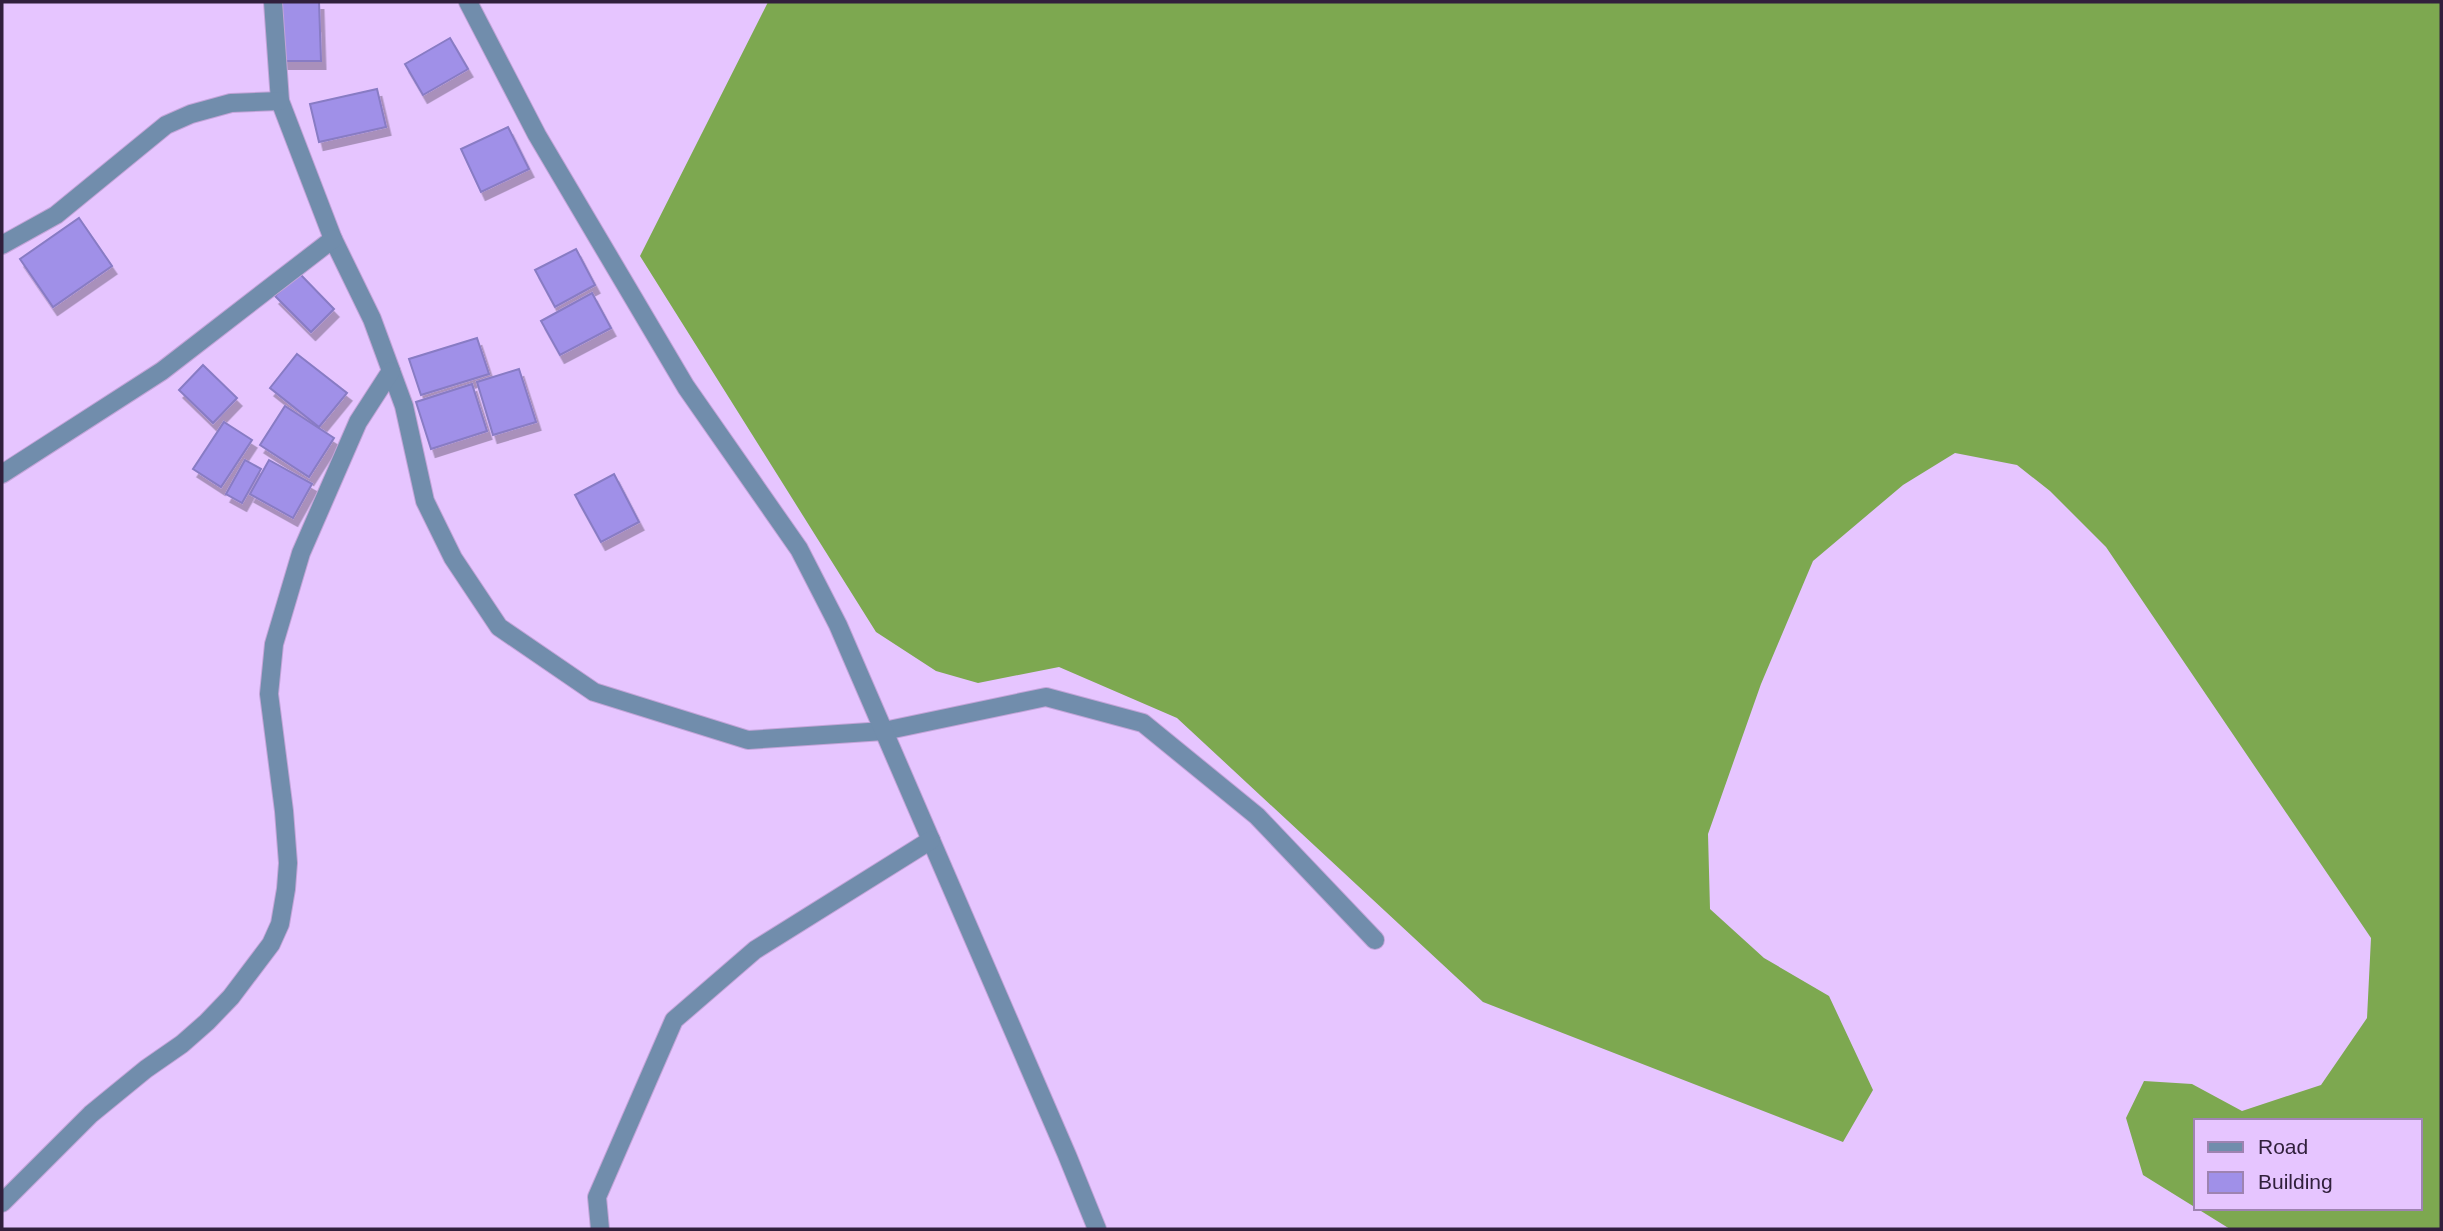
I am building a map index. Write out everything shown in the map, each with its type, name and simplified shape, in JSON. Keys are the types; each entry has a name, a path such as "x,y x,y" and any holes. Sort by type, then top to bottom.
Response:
{"street":[{"path":"273,2 280,101 333,239 372,319 404,405 425,501 453,558 499,627 594,692 748,740 884,731 1046,697 1143,723 1257,816 1375,940"},
{"path":"467,2 537,135 686,387 799,549 838,625 1097,1229"},
{"path":"2,245 56,215 166,125 191,114 231,103 280,101"},
{"path":"2,474 162,371 333,239"},
{"path":"2,1203 91,1114 207,1022 231,997 271,944 279,924 288,863 269,694 274,644 306,541 358,422 391,370"},
{"path":"600,1229 597,1197 674,1020 755,950 931,840"}],"green space":[{"path":"768,2 2441,2 2441,1229 2230,1229 2199,1210 2422,1210 2422,1119 2194,1119 2194,1207 2143,1175 2126,1118 2144,1081 2192,1084 2242,1111 2321,1085 2367,1018 2371,938 2106,547 2050,491 2017,465 1955,453 1903,485 1813,561 1761,684 1708,834 1710,909 1764,958 1829,996 1873,1090 1843,1142 1483,1002 1177,718 1059,667 978,683 936,671 876,632 640,256"}],"building":[{"path":"282,2 319,2 321,61 283,61"},
{"path":"450,38 468,69 423,95 405,64"},
{"path":"377,89 386,127 319,142 310,104"},
{"path":"508,127 529,169 481,192 461,149"},
{"path":"79,218 112,266 53,307 20,259"},
{"path":"576,249 595,285 555,307 535,270"},
{"path":"299,273 334,309 311,332 275,296"},
{"path":"592,293 611,328 560,355 541,321"},
{"path":"477,338 489,374 421,395 409,359"},
{"path":"297,354 347,393 319,427 270,388"},
{"path":"203,365 237,398 213,423 179,390"},
{"path":"519,369 536,422 493,435 477,382"},
{"path":"472,384 487,431 431,449 416,402"},
{"path":"285,406 334,438 309,477 260,445"},
{"path":"224,422 252,440 221,487 193,469"},
{"path":"245,460 261,469 242,503 226,494"},
{"path":"269,460 312,484 293,518 250,494"},
{"path":"614,474 639,522 601,542 575,495"}]}
